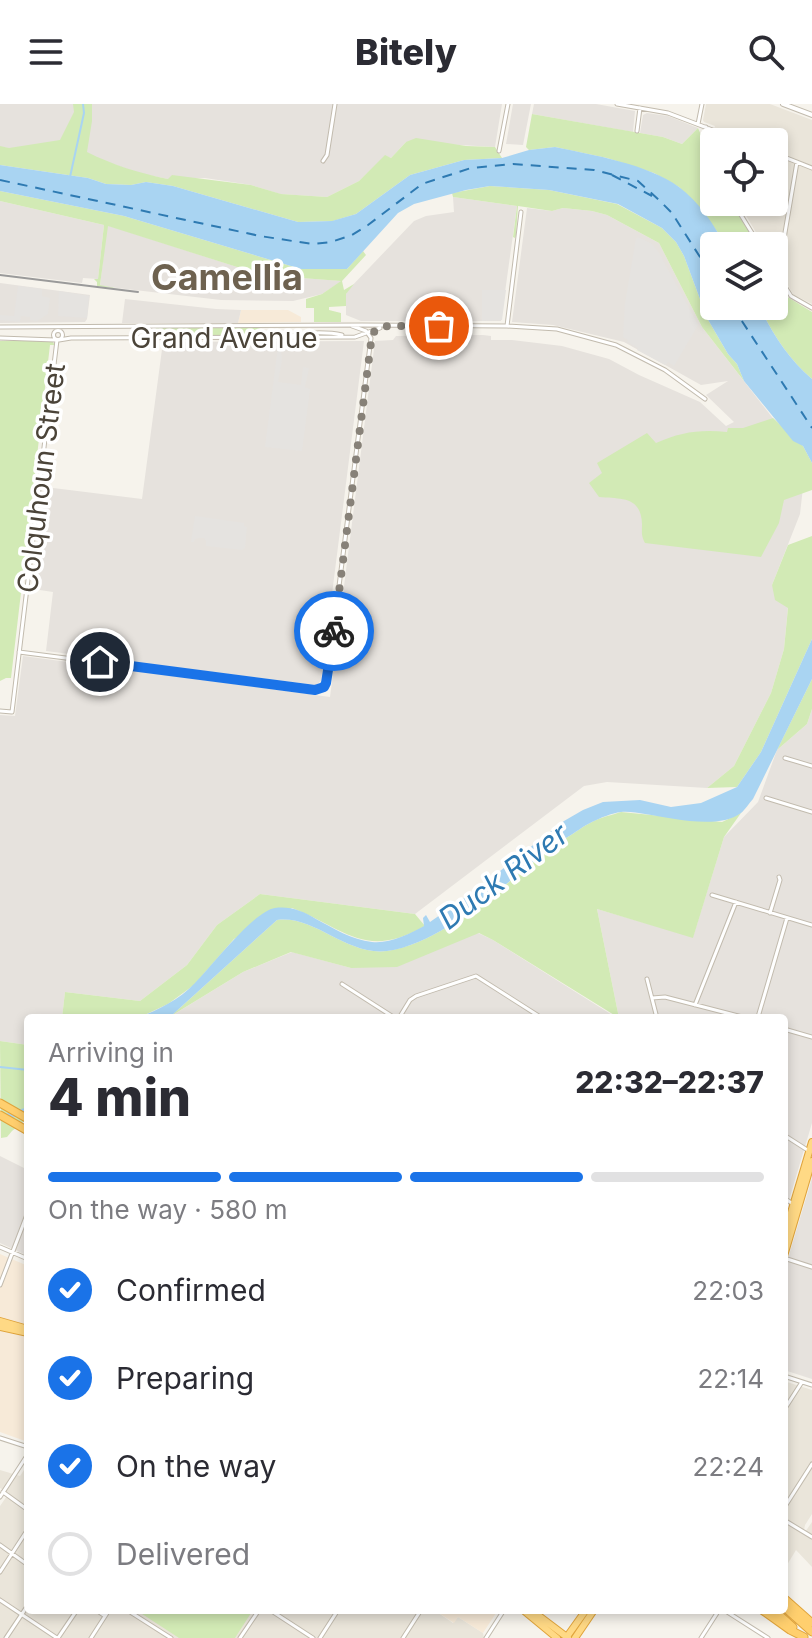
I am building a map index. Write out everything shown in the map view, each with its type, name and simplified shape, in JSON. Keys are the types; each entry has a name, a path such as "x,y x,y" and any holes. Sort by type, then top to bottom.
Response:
{"highway":[{"path":"0,1103 24,1117"},
{"path":"0,1115 24,1129"},
{"path":"788,1222 812,1142"},
{"path":"788,1243 812,1161"},
{"path":"0,1324 24,1330"},
{"path":"788,1602 812,1623"},
{"path":"788,1611 812,1632"},
{"path":"528,1614 553,1636"},
{"path":"536,1614 567,1638 583,1614"},
{"path":"575,1638 591,1614"},
{"path":"768,1614 804,1638"},
{"path":"778,1614 804,1638"}],"street":[{"path":"323,161 327,155 335,104"},
{"path":"499,151 508,104"},
{"path":"617,104 668,113 706,127"},
{"path":"698,124 702,104"},
{"path":"783,104 798,107 812,115"},
{"path":"637,131 640,108"},
{"path":"788,158 812,168"},
{"path":"785,232 797,162"},
{"path":"507,326 521,212"},
{"path":"788,292 792,298 812,308"},
{"path":"316,325 316,336"},
{"path":"346,337 342,332 345,325 368,332 370,342"},
{"name":"Grand Avenue","path":"0,327 345,325 557,329 616,345 665,370 705,399"},
{"path":"121,326 121,338"},
{"path":"150,326 150,338"},
{"path":"263,326 267,338"},
{"path":"283,326 285,338"},
{"name":"Grand Avenue","path":"0,338 355,337 388,326"},
{"name":"Grand Avenue","path":"34,327 87,327"},
{"name":"Colquhoun Street","path":"0,711 12,712 57,340 62,333 58,329"},
{"path":"19,652 315,690 324,687 370,342 376,329"},
{"path":"355,337 365,337 370,342"},
{"path":"785,758 812,766"},
{"path":"766,798 812,812"},
{"path":"770,913 779,877"},
{"path":"712,895 812,925"},
{"path":"695,1005 736,902"},
{"path":"758,1014 787,918"},
{"path":"400,1014 416,996 476,976 536,1014"},
{"path":"647,979 656,1014"},
{"path":"342,984 391,1014"},
{"path":"652,998 665,997 730,1014"},
{"path":"788,1030 812,1037"},
{"path":"788,1138 809,1151"},
{"path":"788,1201 793,1204"},
{"path":"0,1285 24,1222"},
{"path":"0,1247 24,1258"},
{"path":"788,1258 812,1267"},
{"path":"788,1377 812,1385"},
{"path":"788,1404 802,1382"},
{"path":"0,1438 24,1446"},
{"path":"24,1460 2,1495 24,1508"},
{"path":"788,1502 812,1464"},
{"path":"788,1522 812,1537"},
{"path":"0,1572 24,1535"},
{"path":"0,1545 24,1562"},
{"path":"0,1600 57,1638 74,1614"},
{"path":"6,1638 24,1612"},
{"path":"91,1638 105,1616 102,1614"},
{"path":"133,1614 169,1637"},
{"path":"240,1638 256,1614"},
{"path":"277,1614 317,1638 335,1614"},
{"path":"403,1638 418,1614"},
{"path":"486,1638 501,1614"},
{"path":"701,1638 719,1614"},
{"path":"728,1614 765,1637"}],"shaded area":[{"path":"0,104 502,104 495,147 406,142 391,158 385,156 359,181 327,197 280,194 251,185 205,178 168,179 138,173 102,160 0,147"},
{"path":"513,104 531,104 523,145 506,144"},
{"path":"534,104 596,104 635,111 633,132 532,114"},
{"path":"706,104 770,104 812,120 812,304 794,295 788,285 788,232 756,232 746,216 788,216 788,128 714,128 703,120"},
{"path":"643,115 668,116 698,128 682,144 640,133"},
{"path":"453,197 517,206 501,321 361,321 346,315 346,294 349,289 414,221 454,212"},
{"path":"0,201 104,225 98,279 83,278 82,283 0,273"},
{"path":"527,208 552,211 563,208 607,215 659,243 702,327 806,461 800,514 772,585 788,607 784,649 771,693 734,766 707,788 607,782 584,786 415,914 260,894 217,925 187,965 140,1001 65,992 62,1014 24,1014 24,1044 0,1041 0,715 15,716 23,656 330,697 375,341 393,340 396,336 483,335 491,336 491,340 562,346 609,359 700,402 726,426 734,422 706,395 728,381 701,385 624,342 553,325 512,322"},
{"path":"107,225 262,275 342,281 322,294 293,301 221,300 100,286"},
{"path":"638,237 652,244 659,253 698,325 674,366 668,362 665,365 637,350 623,337 625,303"},
{"path":"0,283 90,295 87,319 85,322 0,323"},
{"path":"18,286 42,289 42,296 50,298 48,314 37,321 21,316 20,322 0,320 0,315 14,316"},
{"path":"482,290 506,290 502,320 482,321"},
{"path":"59,291 89,296 87,318 58,316"},
{"path":"125,299 241,310 238,323 122,323"},
{"path":"241,310 288,310 301,317 301,322 238,323"},
{"path":"364,341 321,681 316,685 46,651 53,592 33,589 45,487 142,499 163,342"},
{"path":"278,346 282,360 278,382 301,385 303,367 309,368 305,387 310,389 302,451 265,447"},
{"path":"195,516 244,523 247,527 245,548 206,546 204,538 191,542"},
{"path":"812,709 812,1123 788,1204 788,1014 618,1014 597,909 693,937 724,837 758,802 777,750 807,724"},
{"path":"478,933 611,1014 175,1014 243,972 292,952 351,968"},
{"path":"0,1156 24,1168 24,1254 0,1243"},
{"path":"812,1178 812,1379 788,1371 788,1259"},
{"path":"0,1254 24,1264 24,1441 0,1432"},
{"path":"788,1382 812,1390 812,1514 803,1535 812,1522 812,1567 796,1550 788,1563"},
{"path":"0,1470 20,1476 24,1470 24,1614 440,1614 453,1623 458,1617 483,1633 484,1638 0,1638 0,1506 9,1493 0,1488"},
{"path":"440,1614 495,1614 483,1633 458,1617 454,1623"}],"green space":[{"path":"73,104 92,104 87,152 97,157 168,179 172,175 251,185 281,194 327,197 359,181 385,155 391,158 406,142 416,138 495,147 502,158 464,160 410,175 356,214 333,221 298,222 173,186 146,182 106,184 88,178 0,165 0,146 9,148 60,140 74,112"},
{"path":"532,114 663,137 682,144 698,128 700,208 679,187 654,173 607,158 555,147 529,150 526,147"},
{"path":"490,186 549,190 617,204 662,228 684,256 700,299 700,320 708,320 737,364 744,381 702,327 659,243 607,215 592,211 563,208 552,211 518,206 515,238 517,206 453,197 452,193"},
{"path":"0,191 124,216 301,269 347,269 363,251 366,255 342,281 344,290 354,284 346,294 346,306 329,307 329,310 341,313 341,322 314,322 314,308 306,308 306,299 322,294 341,281 262,275 108,226 100,285 120,289 97,286 94,279 98,279 104,225 0,201"},
{"path":"706,216 739,216 749,232 718,232"},
{"path":"788,297 812,312 812,379 782,346 767,320 788,320"},
{"path":"259,328 263,333 261,336 157,336 153,330"},
{"path":"0,341 52,341 55,345 50,345 11,678 0,681"},
{"path":"773,418 803,446 812,463 812,490 784,500 779,523 761,557 645,543 638,508 622,499 599,497 589,483 602,473 597,463 647,433 656,443 691,432 727,432 728,428 743,428"},
{"path":"812,536 812,639 761,752 737,787 707,788 734,766 771,693 784,649 788,608 775,600 772,585 788,545"},
{"path":"812,679 812,709 807,724 777,750"},
{"path":"621,812 722,822 741,813 724,837 693,938 597,909 618,1014 613,1014 479,933 397,967 351,968 291,952 243,972 173,1014 277,920 304,923 358,948 372,951 411,945 458,921 546,853 599,819"},
{"path":"260,894 415,914 425,926 404,936 371,941 356,938 292,908 234,939 194,985 168,1004 147,1014 62,1014 65,992 140,1001 187,965 217,925"},
{"path":"0,1041 24,1044 24,1121 7,1137 1,1138"},
{"path":"142,1614 250,1614 235,1638 179,1638"}],"water":[{"path":"555,147 620,161 652,172 686,193 700,207 700,216 706,216 717,232 700,232 700,299 684,256 662,228 618,204 549,190 490,186 414,204 398,213 347,269 301,269 124,216 0,191 0,165 88,178 106,184 146,182 173,186 298,222 332,221 356,214 410,175 464,160 502,158"},
{"path":"708,320 767,320 782,346 812,379 812,463 803,446 793,441 744,381 737,364"},
{"name":"Duck River","path":"812,639 812,679 753,799 741,813 707,822 627,812 602,817 566,838 457,921 411,945 387,951 358,948 304,923 277,920 173,1014 146,1014 195,983 266,911 286,908 301,911 357,939 372,942 392,940 424,926 423,918 426,915 430,922 583,810 603,802 640,800 671,807 701,803 737,787 761,752"}],"waterway":[{"path":"70,177 84,113 83,104"},
{"path":"0,1067 24,1070"},
{"name":"Duck River","path":"5,1117 24,1111"}],"ferry route":[{"path":"0,180 260,236 312,244 352,235 422,184 471,168 513,164 594,170 638,181 672,213 700,257"},
{"path":"612,175 652,196"},
{"path":"741,320 812,428"}],"tram line":[{"path":"0,275 138,292"}],"way so far":[{"path":"334,631 373,331 388,326 439,326"}],"district":[{"name":"Camellia","path":"227,277"}],"route":[{"path":"100,662 315,690 326,683 334,631"}]}
